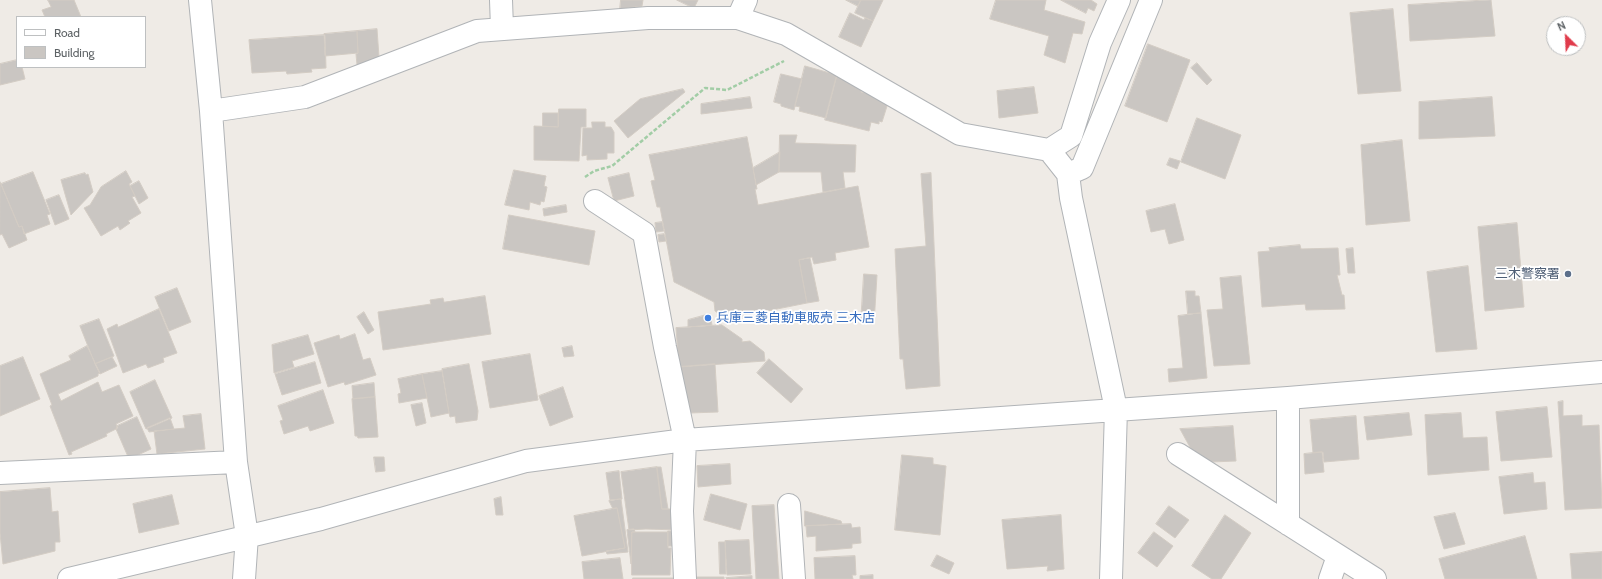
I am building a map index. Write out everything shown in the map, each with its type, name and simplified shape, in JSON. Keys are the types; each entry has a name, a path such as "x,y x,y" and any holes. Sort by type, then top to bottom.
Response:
{"street":[{"path":"200,0 211,111 236,462 247,536 244,579"},
{"path":"501,0 502,28"},
{"path":"1049,150 1071,136 1100,43 1119,0"},
{"path":"1068,174 1082,168 1151,0"},
{"path":"211,111 305,98 477,31 742,9 960,134 1049,150 1068,174 1071,198 1116,409 1111,579"},
{"path":"595,201 644,233 665,347 685,440 682,511 685,579"},
{"path":"69,579 247,536 321,520 526,461 685,440 1288,398 1602,372"},
{"path":"1288,398 1288,524"},
{"path":"1178,454 1375,579"},
{"path":"0,473 236,462"},
{"path":"789,506 794,579"},
{"path":"1330,579 1338,556"}],"path":[{"path":"595,201 579,182 594,171 612,166 705,88 727,90 809,47"}],"building":[{"path":"48,0 74,0 81,16 45,16 42,10 51,7"},
{"path":"621,0 643,0 642,6 620,9"},
{"path":"677,0 698,0 694,8"},
{"path":"846,0 861,0 858,6"},
{"path":"861,0 883,0 873,21 855,13"},
{"path":"996,0 1046,0 1044,10 1085,22 1082,34 1073,33 1065,63 1044,55 1049,36 990,19"},
{"path":"1061,0 1091,0 1097,4 1094,11 1088,8 1086,13"},
{"path":"1491,0 1495,36 1410,41 1408,5"},
{"path":"1393,9 1401,91 1358,94 1350,13"},
{"path":"850,13 864,20 865,18 873,21 861,47 839,37"},
{"path":"377,29 379,57 357,65 357,31"},
{"path":"357,31 358,53 325,56 324,34"},
{"path":"325,35 326,68 311,69 312,72 287,74 286,71 252,73 249,40"},
{"path":"1148,44 1190,60 1167,122 1125,106"},
{"path":"16,60 16,68 22,68 25,79 0,85 0,64"},
{"path":"1197,63 1212,80 1207,85 1191,68"},
{"path":"805,66 837,75 826,118 799,111 800,107 795,106"},
{"path":"781,74 802,79 794,110 774,102"},
{"path":"837,75 861,89 861,92 878,96 877,99 888,103 882,122 879,121 879,124 871,122 869,131 825,120"},
{"path":"1034,87 1038,113 999,118 997,91"},
{"path":"683,89 685,92 628,138 614,121 640,99"},
{"path":"750,97 752,108 701,114 701,104"},
{"path":"1492,97 1495,136 1419,139 1419,102"},
{"path":"559,109 586,109 586,127 581,127 579,161 534,160 534,126 558,127"},
{"path":"543,113 558,113 558,127 543,126"},
{"path":"1197,118 1241,135 1225,179 1181,162"},
{"path":"592,122 605,122 605,127 611,127 614,132 614,153 607,153 607,159 587,160 587,155 582,156 583,128 592,128"},
{"path":"780,135 797,135 795,143 856,145 855,172 843,172 845,188 823,192 821,172 779,172"},
{"path":"747,137 757,189 755,189 758,205 858,186 869,247 835,253 836,260 814,264 812,257 799,260 807,303 727,319 715,311 714,302 674,282 660,207 657,207 651,181 655,180 649,155"},
{"path":"1402,140 1410,221 1366,225 1361,145"},
{"path":"780,152 779,172 756,185 753,168"},
{"path":"1170,158 1180,161 1177,169 1167,165"},
{"path":"514,170 546,176 544,186 547,187 544,202 541,201 540,205 530,202 529,210 505,205"},
{"path":"126,171 132,182 129,184 135,196 132,197 141,213 128,221 130,223 120,230 118,226 101,236 84,208 90,205 101,187"},
{"path":"33,172 50,214 47,215 50,224 24,234 22,226 19,227 1,184"},
{"path":"85,173 86,175 88,174 93,192 71,215 61,180"},
{"path":"629,173 634,196 614,201 608,178"},
{"path":"931,173 940,386 906,389 903,359 900,359 895,249 926,246 921,174"},
{"path":"139,181 148,198 139,204 130,186"},
{"path":"0,182 19,227 22,226 27,240 9,248 2,234 0,235"},
{"path":"59,195 69,219 55,225 46,200"},
{"path":"1175,204 1184,240 1169,244 1165,229 1151,232 1146,211"},
{"path":"566,205 567,212 544,216 543,209"},
{"path":"509,215 595,231 589,265 503,249"},
{"path":"662,222 664,231 656,232 655,223"},
{"path":"1517,223 1524,307 1485,311 1478,227"},
{"path":"664,234 666,241 659,242 658,235"},
{"path":"1300,245 1301,249 1338,248 1340,275 1337,275 1342,295 1344,295 1345,309 1306,310 1305,304 1262,307 1258,252 1270,251 1269,248"},
{"path":"1353,248 1355,273 1348,273 1346,249"},
{"path":"810,258 819,301 807,303 799,260"},
{"path":"1468,266 1477,349 1436,352 1427,272"},
{"path":"864,274 877,275 874,324 861,323"},
{"path":"1241,276 1250,364 1214,366 1207,310 1223,309 1220,278"},
{"path":"177,288 191,322 169,331 155,297"},
{"path":"1186,291 1195,291 1195,296 1199,296 1201,313 1188,314"},
{"path":"485,296 491,334 383,350 378,312 431,304 430,300 443,298 444,302"},
{"path":"159,309 177,353 163,358 164,362 148,368 146,364 123,373 107,329 117,324 118,327"},
{"path":"364,312 374,330 368,334 357,317"},
{"path":"1201,313 1207,378 1169,382 1168,369 1183,368 1178,316"},
{"path":"710,314 712,325 688,327 688,320"},
{"path":"99,319 114,356 95,364 80,326"},
{"path":"722,325 742,339 742,342 750,341 764,352 765,361 679,367 676,328"},
{"path":"355,334 363,360 370,358 376,375 345,385 344,382 328,387 314,343 339,335 340,339"},
{"path":"308,335 314,354 292,361 294,367 274,373 272,345"},
{"path":"87,346 100,373 98,376 58,394 61,401 98,382 102,392 119,385 133,416 116,424 118,428 106,434 107,436 71,452 72,454 69,455 50,406 52,405 40,374 71,360 69,356"},
{"path":"572,346 574,356 564,357 562,348"},
{"path":"530,354 538,400 490,408 482,362"},
{"path":"23,357 40,399 0,416 0,366"},
{"path":"112,357 117,366 100,374 95,364"},
{"path":"769,359 803,389 791,403 757,373"},
{"path":"315,362 321,383 282,395 275,374"},
{"path":"469,364 478,411 477,420 456,423 455,416 450,417 442,369"},
{"path":"715,364 718,412 690,413 679,367"},
{"path":"442,371 449,413 431,417 422,374"},
{"path":"422,374 427,398 399,403 398,394 401,393 398,379"},
{"path":"155,380 172,418 146,429 130,392"},
{"path":"374,383 375,397 353,399 352,386"},
{"path":"563,387 573,417 550,426 539,396"},
{"path":"323,390 334,423 310,431 308,426 284,434 280,421 283,420 278,406"},
{"path":"375,397 378,437 358,438 355,436 352,399"},
{"path":"1563,401 1563,416 1582,415 1582,426 1599,425 1602,508 1565,510 1558,402"},
{"path":"422,403 426,423 416,426 411,405"},
{"path":"1547,407 1552,457 1501,461 1496,412"},
{"path":"1409,413 1412,435 1367,440 1364,417"},
{"path":"1461,413 1463,438 1487,437 1489,470 1428,475 1425,415"},
{"path":"201,414 205,449 157,454 154,431 185,428 183,416"},
{"path":"1356,416 1359,459 1324,462 1323,452 1313,453 1310,420"},
{"path":"137,417 151,449 129,459 116,429 117,426"},
{"path":"170,418 174,429 149,432 147,428"},
{"path":"1233,426 1236,461 1211,462 1191,449 1180,429"},
{"path":"1322,452 1324,472 1305,474 1304,454"},
{"path":"902,455 933,458 933,464 946,466 940,535 895,530"},
{"path":"374,457 384,457 385,471 376,472"},
{"path":"730,464 731,484 698,487 697,466"},
{"path":"657,467 662,509 677,509 678,530 629,530 621,472"},
{"path":"657,467 661,467 668,509 662,509"},
{"path":"619,471 622,499 610,500 606,473"},
{"path":"1533,473 1534,483 1545,482 1547,509 1504,514 1499,477"},
{"path":"50,488 52,512 58,511 60,542 55,542 55,551 3,564 0,533 0,492"},
{"path":"711,494 747,504 740,530 704,520"},
{"path":"172,495 179,524 139,533 133,504"},
{"path":"501,497 503,515 496,515 494,499"},
{"path":"621,499 628,552 607,554 606,551 625,548 617,508 613,509 609,501"},
{"path":"774,505 779,579 756,579 752,506"},
{"path":"1169,506 1189,520 1175,538 1156,524"},
{"path":"617,508 625,548 582,556 574,516"},
{"path":"805,511 841,521 842,524 805,526"},
{"path":"1455,513 1465,544 1444,549 1434,517"},
{"path":"1061,515 1064,569 1047,571 1048,566 1007,569 1002,520"},
{"path":"1225,515 1251,533 1221,579 1212,579 1192,566"},
{"path":"851,524 852,528 860,527 861,543 852,544 852,548 816,551 816,536 807,537 806,526"},
{"path":"634,529 635,532 632,532 631,564 627,530"},
{"path":"668,531 677,531 677,546 668,546"},
{"path":"632,532 668,532 668,548 671,548 670,575 632,575"},
{"path":"1154,532 1173,546 1157,567 1138,553"},
{"path":"1525,536 1537,579 1445,579 1439,559"},
{"path":"749,540 751,574 727,575 725,541"},
{"path":"719,542 725,542 726,574 720,574"},
{"path":"1602,552 1602,579 1572,579 1570,554"},
{"path":"937,555 954,563 949,574 931,566"},
{"path":"855,556 856,575 852,575 853,579 815,579 814,558"},
{"path":"620,558 623,579 584,579 582,562"},
{"path":"873,575 873,579 860,579 860,576"},
{"path":"752,576 752,579 726,578"},
{"path":"696,577 724,577 724,579 696,579"},
{"path":"677,578 677,579 633,579"}],"place":[{"name":"三木警察署","path":"1568,274"},
{"name":"兵庫三菱自動車販売 三木店","path":"708,318"}]}
